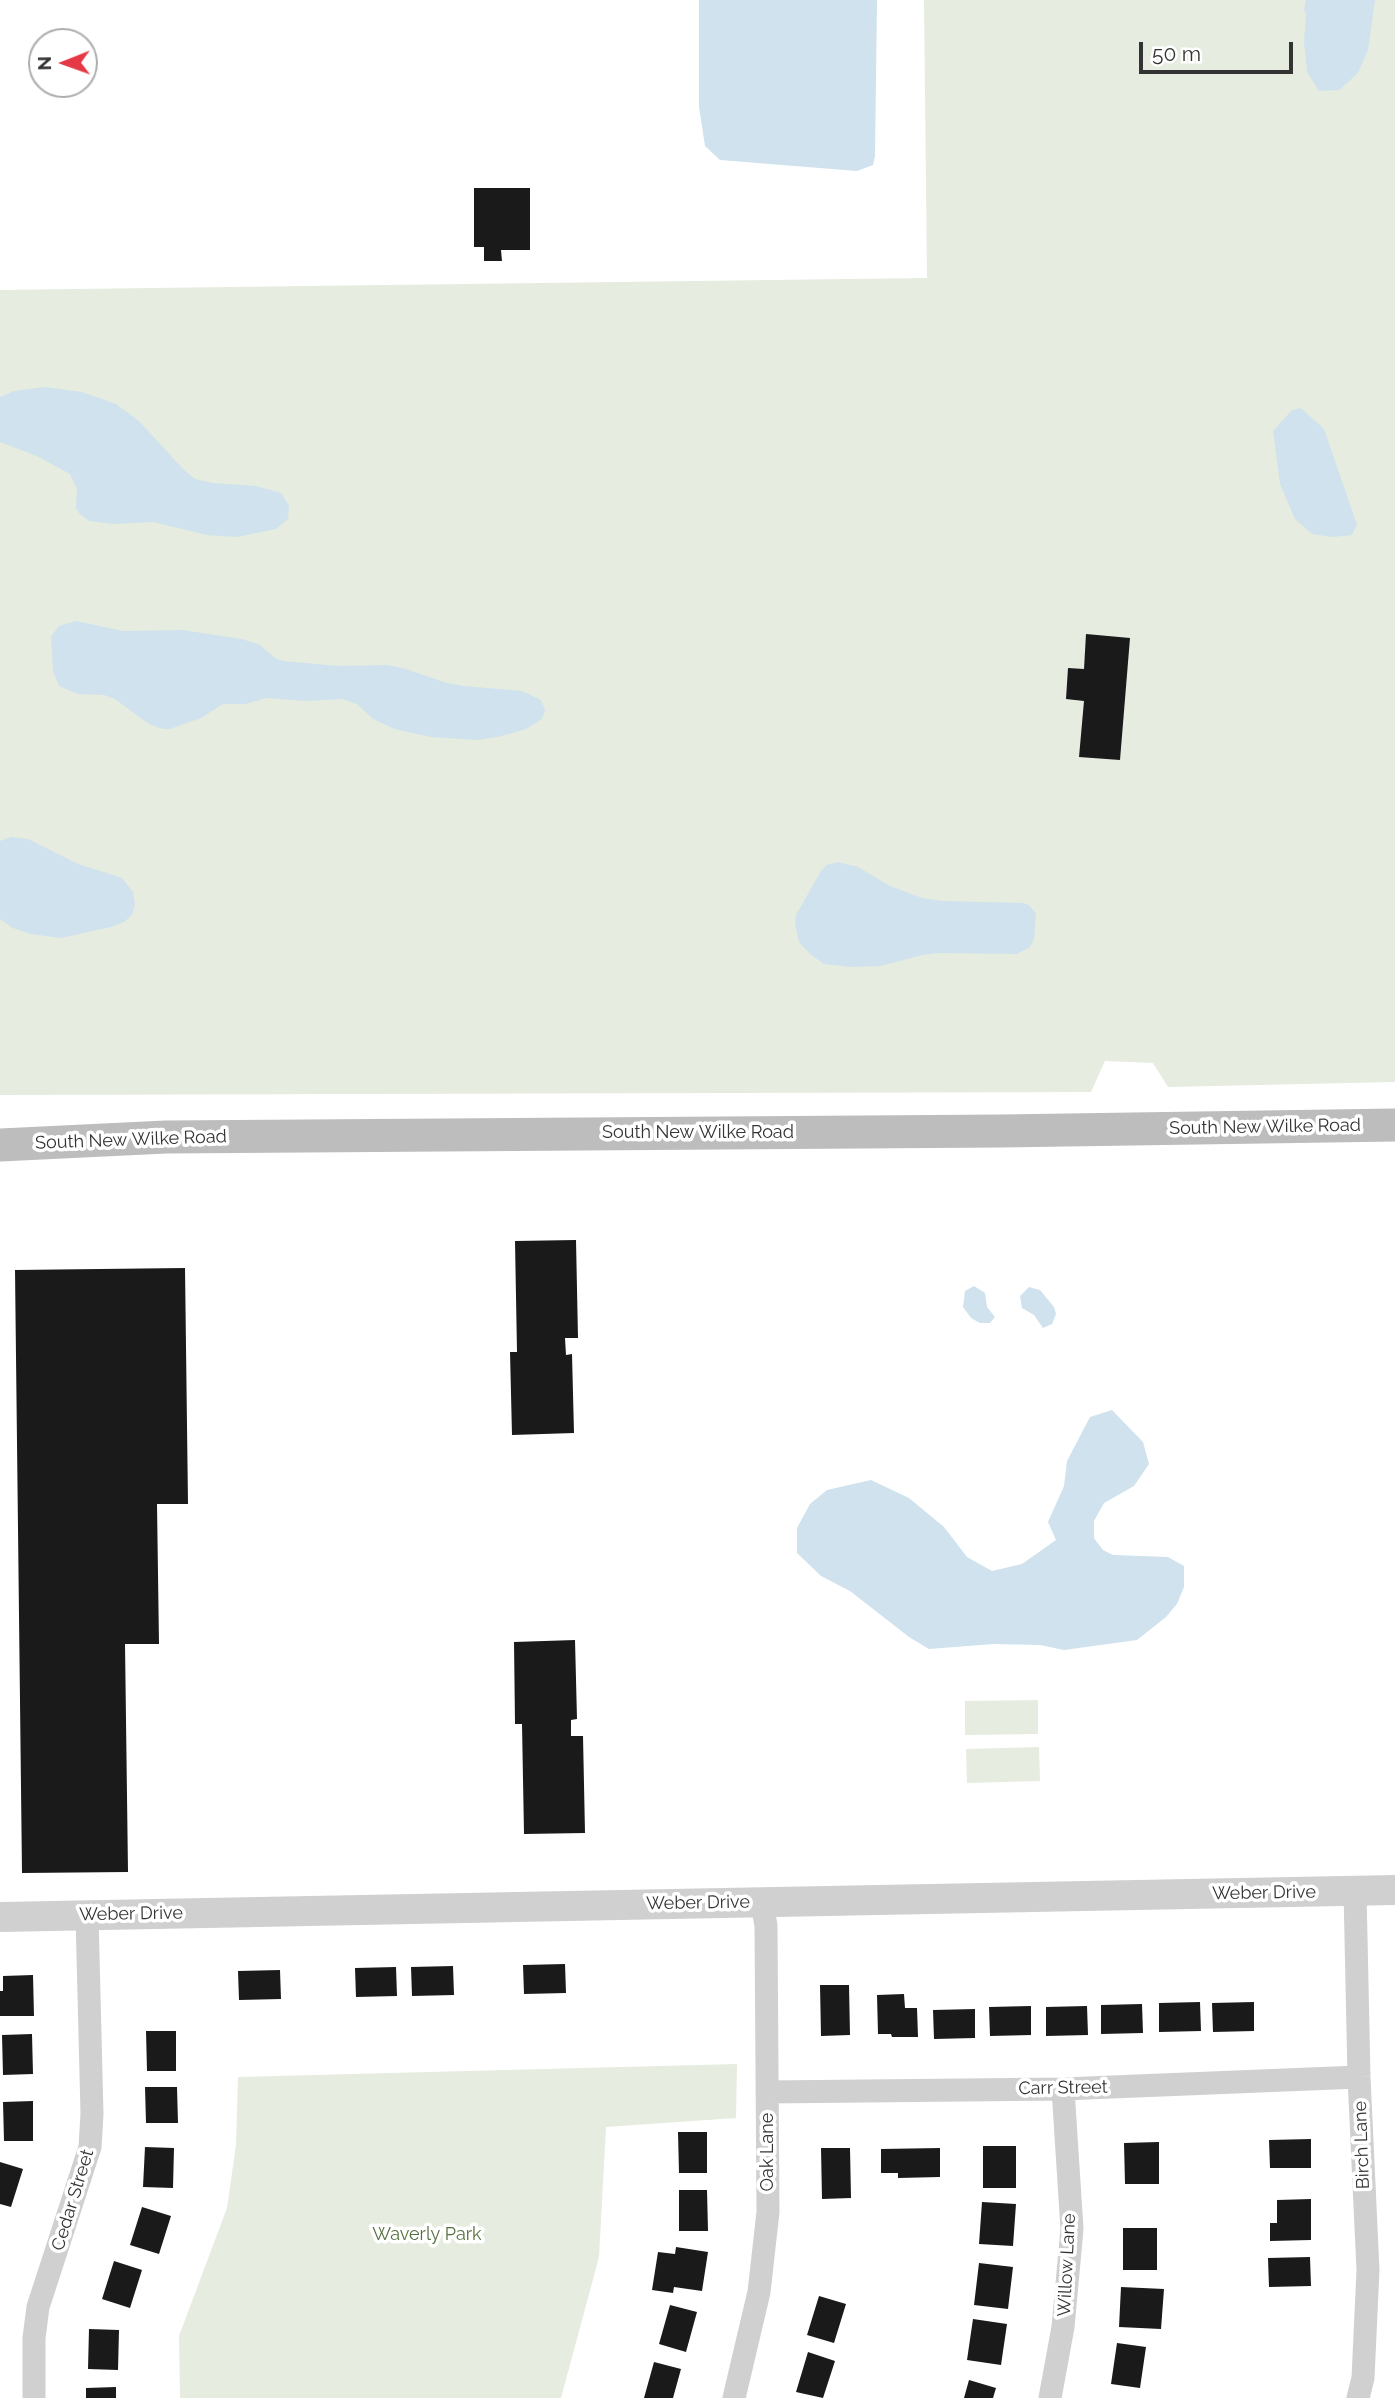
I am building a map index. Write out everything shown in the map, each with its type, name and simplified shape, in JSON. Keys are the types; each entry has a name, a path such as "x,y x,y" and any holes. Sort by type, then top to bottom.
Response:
{"main road":[{"name":"South New Wilke Road","path":"0,1144 166,1137 1395,1125"}],"street":[{"name":"Weber Drive","path":"0,1916 1395,1890"},
{"name":"Birch Lane","path":"1355,1891 1359,2077 1368,2270 1363,2378 1358,2398"},
{"name":"Oak Lane","path":"734,2398 760,2292 768,2212 766,1926 762,1902"},
{"name":"Cedar Street","path":"34,2398 34,2338 38,2307 90,2147 92,2114 87,1916"},
{"name":"Carr Street","path":"767,2092 1063,2089 1359,2077"},
{"name":"Willow Lane","path":"1050,2398 1063,2327 1072,2229 1063,2089"}],"green space":[{"path":"924,0 1395,0 1395,1082 1168,1087 1153,1063 1105,1061 1091,1092 0,1095 0,290 927,278"},
{"path":"1038,1700 1038,1734 965,1735 965,1701"},
{"path":"1039,1747 1040,1781 967,1783 966,1749"},
{"name":"Waverly Park","path":"737,2064 736,2118 606,2127 599,2257 561,2398 180,2398 179,2336 227,2208 236,2145 238,2077"}],"water":[{"path":"699,0 877,0 873,165 857,171 720,160 705,146 699,107"},
{"path":"1306,0 1375,0 1368,50 1358,73 1339,90 1319,91 1307,72 1304,42"},
{"path":"45,387 82,392 116,404 139,421 195,479 256,486 281,493 289,506 288,519 276,529 237,537 207,535 153,522 113,524 89,521 76,508 77,489 70,474 37,456 0,442 0,397 14,391"},
{"path":"1301,408 1324,429 1357,525 1352,535 1333,537 1312,534 1295,519 1280,484 1273,431 1292,410"},
{"path":"76,621 123,631 182,630 242,639 260,645 275,658 283,661 403,668 447,683 522,691 541,700 545,710 542,719 526,729 478,740 431,737 395,729 373,719 357,704 343,699 305,701 266,698 246,704 223,704 201,718 163,729 149,724 115,699 104,695 78,694 59,686 53,671 51,637 59,626"},
{"path":"11,837 28,839 78,864 122,878 133,892 135,904 132,915 124,922 111,927 61,938 31,934 13,928 0,919 0,841"},
{"path":"838,862 858,867 888,885 922,898 1029,905 1036,914 1034,939 1030,947 1017,954 939,953 881,966 824,964 799,942 796,915 821,871 827,865"},
{"path":"974,1286 985,1293 987,1307 995,1317 990,1323 980,1323 971,1318 963,1307 965,1291"},
{"path":"1029,1287 1040,1290 1054,1307 1056,1314 1052,1324 1043,1328 1034,1315 1022,1308 1020,1296"},
{"path":"1112,1410 1143,1442 1149,1464 1134,1486 1104,1503 1094,1521 1094,1538 1103,1550 1113,1555 1168,1557 1184,1566 1184,1587 1177,1604 1166,1617 1137,1640 1064,1650 1040,1645 993,1644 929,1649 909,1637 850,1591 821,1576 797,1553 797,1528 810,1504 827,1490 871,1480 909,1498 944,1527 967,1557 992,1571 1022,1564 1056,1540 1048,1522 1064,1486 1067,1461 1090,1417"}],"building":[{"path":"474,188 530,188 530,250 501,250 502,261 484,261 484,247 474,247"},
{"path":"1086,634 1130,638 1120,760 1079,757 1084,701 1066,699 1068,668 1084,669"},
{"path":"576,1240 578,1338 565,1338 566,1355 572,1354 574,1433 512,1435 510,1352 517,1352 515,1241"},
{"path":"185,1268 188,1504 157,1504 159,1644 125,1644 128,1872 22,1873 15,1270"},
{"path":"575,1640 577,1719 571,1720 571,1736 583,1736 585,1833 524,1834 522,1724 515,1724 514,1642"},
{"path":"565,1964 566,1993 524,1994 523,1965"},
{"path":"453,1966 454,1995 412,1996 411,1967"},
{"path":"396,1967 397,1996 356,1997 355,1968"},
{"path":"280,1970 281,1999 239,2000 238,1971"},
{"path":"33,1975 34,2016 0,2016 3,1976"},
{"path":"820,1985 849,1985 850,2035 821,2036"},
{"path":"904,1994 905,2008 917,2008 918,2037 878,2034 877,1995"},
{"path":"1200,2002 1201,2031 1159,2032 1159,2003"},
{"path":"1254,2002 1254,2031 1213,2032 1212,2003"},
{"path":"1142,2004 1143,2033 1101,2034 1101,2005"},
{"path":"1031,2006 1031,2035 990,2036 989,2007"},
{"path":"1087,2006 1088,2035 1046,2036 1046,2007"},
{"path":"975,2009 975,2038 934,2039 933,2010"},
{"path":"146,2031 176,2031 176,2071 147,2071"},
{"path":"32,2034 33,2074 3,2075 2,2035"},
{"path":"145,2087 177,2087 178,2123 146,2123"},
{"path":"33,2101 33,2141 4,2141 3,2102"},
{"path":"678,2132 707,2132 707,2173 679,2173"},
{"path":"1311,2139 1311,2168 1270,2168 1269,2140"},
{"path":"1159,2142 1159,2184 1125,2184 1124,2143"},
{"path":"983,2146 1016,2146 1016,2188 983,2188"},
{"path":"145,2147 174,2148 173,2188 143,2187"},
{"path":"821,2148 850,2148 851,2198 822,2199"},
{"path":"940,2148 940,2177 898,2178 898,2173 881,2173 881,2149"},
{"path":"0,2162 23,2169 11,2207 0,2204"},
{"path":"679,2190 707,2190 708,2231 679,2231"},
{"path":"1311,2199 1311,2240 1270,2241 1270,2223 1277,2223 1277,2200"},
{"path":"982,2202 1016,2204 1013,2246 979,2244"},
{"path":"142,2207 171,2216 159,2254 130,2245"},
{"path":"1123,2228 1157,2228 1157,2270 1123,2270"},
{"path":"676,2247 708,2252 702,2291 674,2287 673,2293 652,2290 658,2252 675,2254"},
{"path":"1310,2257 1311,2286 1269,2287 1268,2258"},
{"path":"114,2261 142,2270 130,2308 102,2299"},
{"path":"979,2263 1013,2267 1008,2309 974,2305"},
{"path":"1121,2287 1164,2289 1161,2329 1119,2327"},
{"path":"819,2296 846,2304 834,2343 807,2335"},
{"path":"670,2305 697,2312 686,2352 659,2344"},
{"path":"973,2319 1007,2324 1001,2365 967,2360"},
{"path":"89,2329 119,2330 118,2370 88,2369"},
{"path":"1117,2343 1146,2347 1140,2388 1111,2384"},
{"path":"808,2352 835,2361 823,2398 796,2392"},
{"path":"654,2362 681,2369 673,2398 644,2398"},
{"path":"969,2380 996,2388 993,2398 964,2398"},
{"path":"116,2387 116,2398 86,2398 86,2388"}]}
